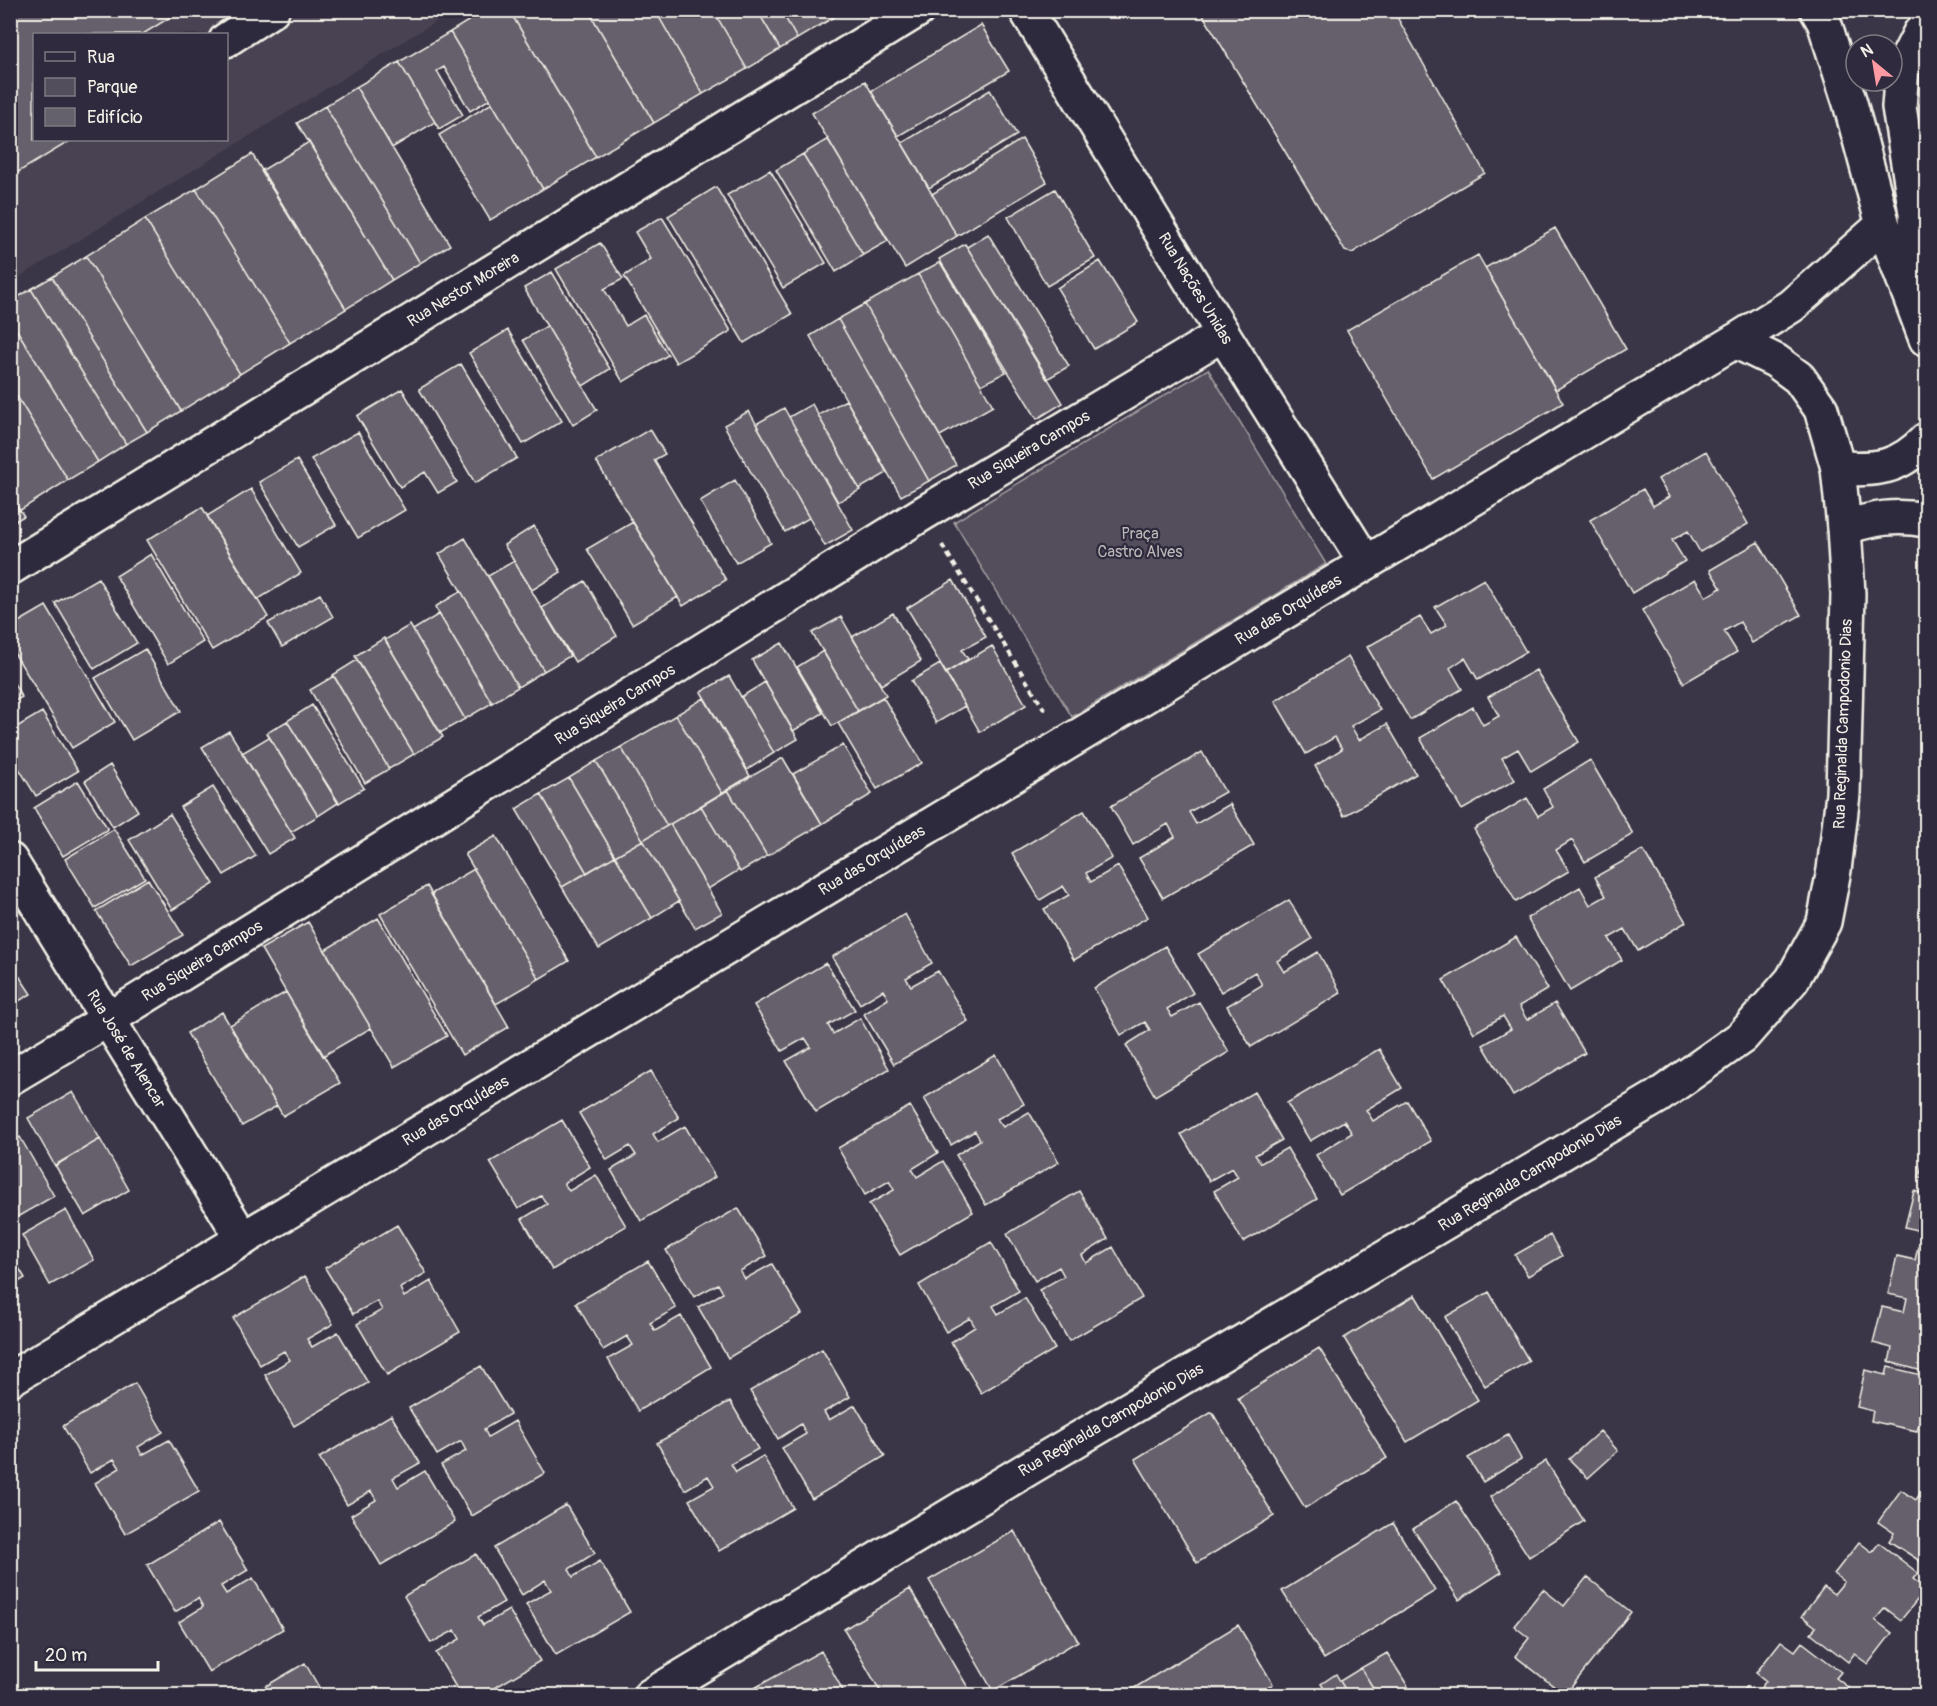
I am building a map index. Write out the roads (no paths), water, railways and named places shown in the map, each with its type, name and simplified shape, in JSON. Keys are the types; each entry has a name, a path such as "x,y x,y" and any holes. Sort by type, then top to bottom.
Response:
{"main road":[{"path":"228,39 272,10"},
{"name":"Rua Nestor Moreira","path":"10,568 918,10"},
{"name":"Rua Nações Unidas","path":"1026,10 1223,334 1366,563"},
{"path":"1817,10 1824,22 1850,103 1883,225 1923,328"},
{"path":"1923,328 1916,213 1899,107 1902,69 1920,33 1926,27"},
{"name":"Rua das Orquídeas","path":"10,1379 1736,341 1791,306 1883,225"},
{"name":"Rua Siqueira Campos","path":"10,1078 922,514 1223,334"},
{"name":"Rua Reginalda Campodonio Dias","path":"650,1695 1657,1097 1743,1037 1792,980 1824,922 1834,870 1843,794 1848,594 1844,528 1838,468 1821,410 1800,378 1776,361 1736,341"},
{"path":"1838,468 1872,470 1896,462 1917,450 1926,440"},
{"path":"1844,528 1877,518 1905,516 1926,520"},
{"name":"Rua José de Alencar","path":"10,860 243,1239"}],"park label":[{"name":"Praça Castro Alves","path":"1140,543"}]}
